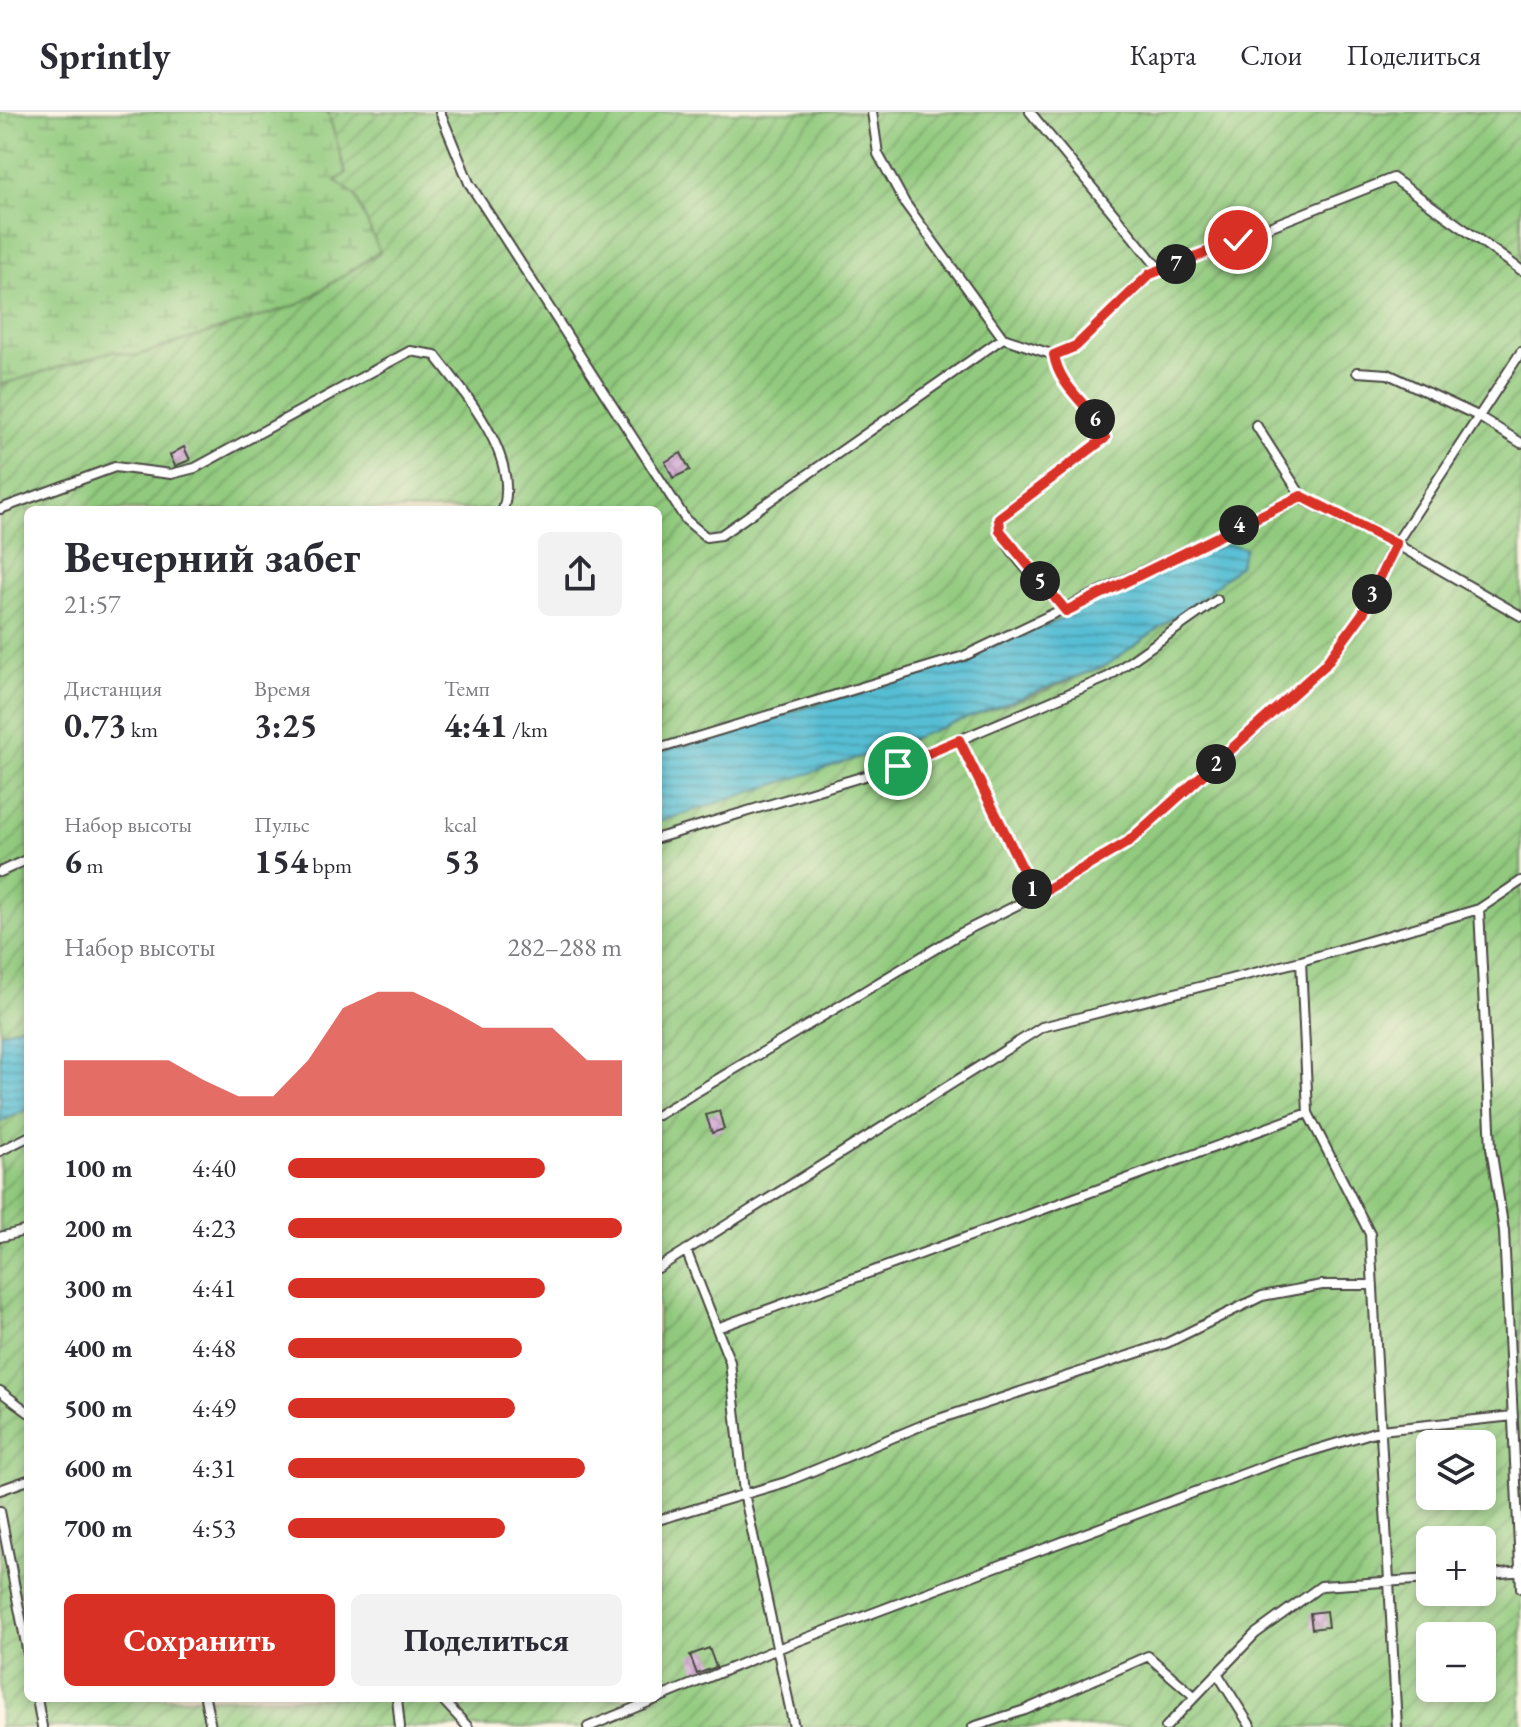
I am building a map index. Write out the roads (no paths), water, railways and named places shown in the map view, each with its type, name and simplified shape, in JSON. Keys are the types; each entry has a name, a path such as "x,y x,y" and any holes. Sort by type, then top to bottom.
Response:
{"lane":[{"path":"440,112 469,183 686,520 706,537 721,535 1003,338"},
{"path":"872,112 878,154 905,203 1003,338 1054,355 1076,346 1150,274 1393,178 1521,270"},
{"path":"1030,112 1160,270"},
{"path":"0,509 115,467 171,474 195,468 410,351 435,355 492,435 509,491 504,506"},
{"path":"662,1113 963,932 1036,896 1128,842 1325,665 1363,613 1396,544 1521,352"},
{"path":"1054,355 1071,393 1101,426 1105,438 999,518 1000,531 1010,547 1066,611"},
{"path":"1357,372 1388,374 1478,416 1521,443"},
{"path":"1256,425 1301,496 1396,544 1521,616"},
{"path":"662,748 964,656 1066,611 1301,496"},
{"path":"662,837 898,766 1108,677 1217,600"},
{"path":"959,740 1036,896"},
{"path":"0,872 24,861"},
{"path":"662,1265 1042,1027 1301,961 1479,909 1521,881"},
{"path":"1479,909 1491,1148 1504,1231 1521,1588"},
{"path":"1301,961 1308,1113 1370,1234 1397,1727"},
{"path":"717,1328 1308,1113"},
{"path":"0,1151 24,1139"},
{"path":"0,1237 24,1231"},
{"path":"686,1250 730,1362 744,1493 794,1727"},
{"path":"662,1519 786,1482 930,1422 1053,1378 1167,1343 1262,1296 1322,1285 1373,1285"},
{"path":"0,1391 24,1409"},
{"path":"662,1696 777,1649 1275,1462 1381,1430 1513,1416"},
{"path":"0,1490 24,1481"},
{"path":"0,1511 24,1634"},
{"path":"1496,1574 1520,1571"},
{"path":"1166,1727 1255,1634 1321,1586 1416,1580"},
{"path":"973,1727 1025,1710 1148,1656 1194,1696"},
{"path":"1217,1673 1251,1727"},
{"path":"38,1702 42,1727"},
{"path":"206,1702 211,1727"},
{"path":"397,1702 400,1727"},
{"path":"445,1702 468,1727"},
{"path":"588,1727 649,1702"}],"water":[{"path":"1228,544 1245,548 1239,566 1204,596 1107,665 882,750 662,821 662,752 935,668 1057,621 1187,558"},
{"path":"24,1024 24,1111 0,1122 0,1033"}]}
